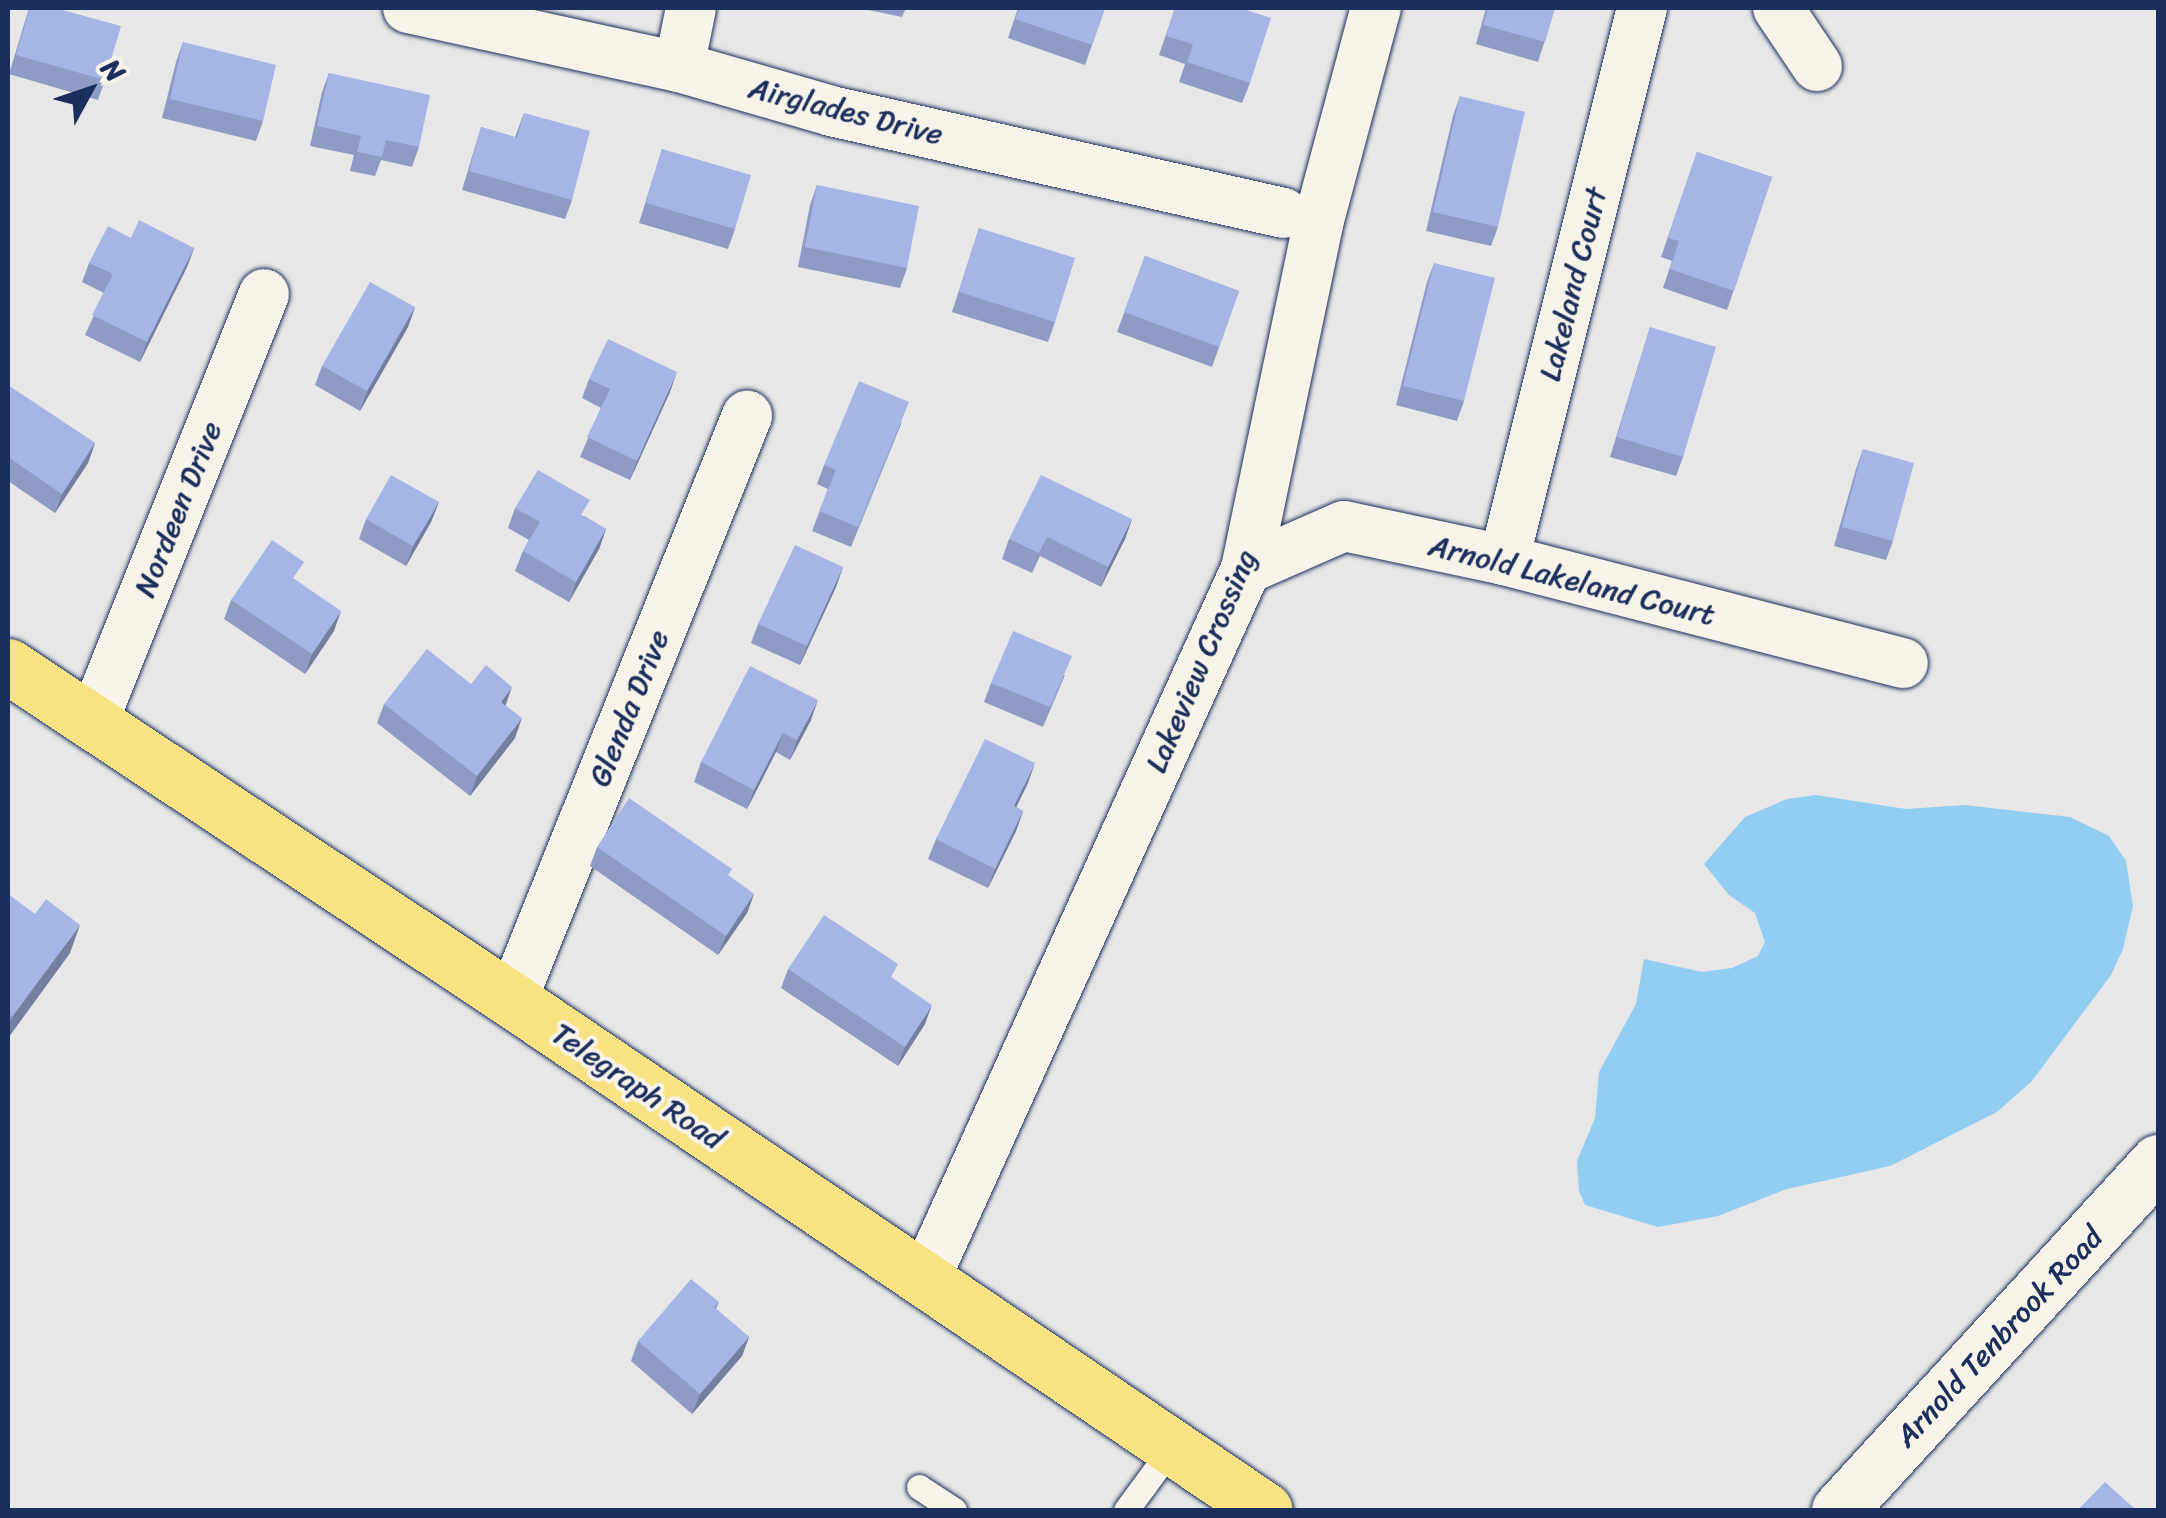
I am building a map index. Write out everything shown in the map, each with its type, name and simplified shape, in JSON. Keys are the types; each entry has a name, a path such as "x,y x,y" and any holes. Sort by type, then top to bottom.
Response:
{"main road":[{"name":"Telegraph Road","path":"8,666 512,1000 1265,1510"}],"street":[{"name":"Airglades Drive","path":"408,8 679,66 831,111 1284,214"},
{"path":"679,66 691,8"},
{"name":"Lakeview Crossing","path":"924,1280 1246,569 1319,220 1376,8"},
{"name":"Lakeland Court","path":"1504,560 1642,8"},
{"path":"1778,8 1817,66"},
{"name":"Nordeen Drive","path":"92,724 264,294"},
{"name":"Glenda Drive","path":"512,1000 747,416"},
{"name":"Arnold Lakeland Court","path":"1246,569 1344,526 1504,560 1904,664"},
{"name":"Arnold Tenbrook Road","path":"1838,1510 2158,1162"}],"lane":[{"path":"1126,1510 1171,1449"},
{"path":"919,1487 954,1510"}],"water":[{"path":"1816,795 1906,809 1965,805 2070,817 2109,836 2126,861 2133,906 2123,949 2111,975 2031,1082 1997,1112 1890,1166 1787,1189 1718,1216 1658,1227 1585,1205 1579,1191 1577,1161 1595,1118 1599,1072 1636,1004 1644,959 1702,972 1732,968 1758,956 1765,942 1755,913 1729,895 1704,864 1745,817 1787,799"}],"building":[{"path":"30,8 55,8 121,26 105,80 16,55"},
{"path":"1019,8 1105,8 1092,45 1015,19"},
{"path":"1175,8 1240,8 1271,18 1250,83 1187,62 1193,44 1166,36"},
{"path":"1488,8 1555,8 1545,42 1483,25"},
{"path":"183,42 276,65 263,121 170,99"},
{"path":"329,73 430,95 419,147 386,140 382,157 357,152 361,136 317,126"},
{"path":"1460,96 1525,112 1498,227 1433,212"},
{"path":"524,113 590,131 572,200 469,171 481,127 517,138"},
{"path":"662,149 751,175 735,229 646,203"},
{"path":"1697,152 1772,177 1734,291 1670,269 1679,241 1668,238"},
{"path":"817,185 919,206 907,268 805,247"},
{"path":"139,220 194,248 147,342 92,315 113,274 89,263 108,226 131,238"},
{"path":"979,228 1075,258 1055,322 959,292"},
{"path":"1145,256 1239,291 1219,347 1124,312"},
{"path":"1434,263 1495,278 1464,401 1403,386"},
{"path":"370,282 415,307 367,391 322,366"},
{"path":"1650,327 1716,347 1683,457 1617,437"},
{"path":"608,339 677,372 637,461 587,437 610,389 589,379"},
{"path":"859,381 909,402 858,527 819,511 836,470 824,465"},
{"path":"8,385 95,443 62,494 8,457"},
{"path":"1863,449 1914,463 1893,541 1842,527"},
{"path":"538,470 590,500 581,515 606,529 576,582 523,551 540,522 515,508"},
{"path":"391,475 439,502 413,546 366,519"},
{"path":"1041,475 1132,519 1108,567 1047,537 1039,553 1009,539"},
{"path":"272,540 304,562 293,578 341,611 312,654 231,600"},
{"path":"795,545 843,567 807,646 758,624"},
{"path":"1013,631 1072,656 1050,707 991,683"},
{"path":"427,649 471,684 486,665 512,687 501,702 522,718 477,776 384,704"},
{"path":"750,666 818,700 797,740 783,733 754,790 701,762"},
{"path":"985,739 1035,763 1014,806 1023,811 995,869 936,839"},
{"path":"629,798 732,869 728,875 754,894 726,936 597,847"},
{"path":"8,894 35,914 46,899 80,925 12,1017 8,1014"},
{"path":"824,915 898,964 891,977 932,1005 905,1047 788,969"},
{"path":"691,1279 719,1302 714,1307 749,1337 700,1394 638,1341"},
{"path":"2105,1482 2136,1510 2078,1510"}]}
